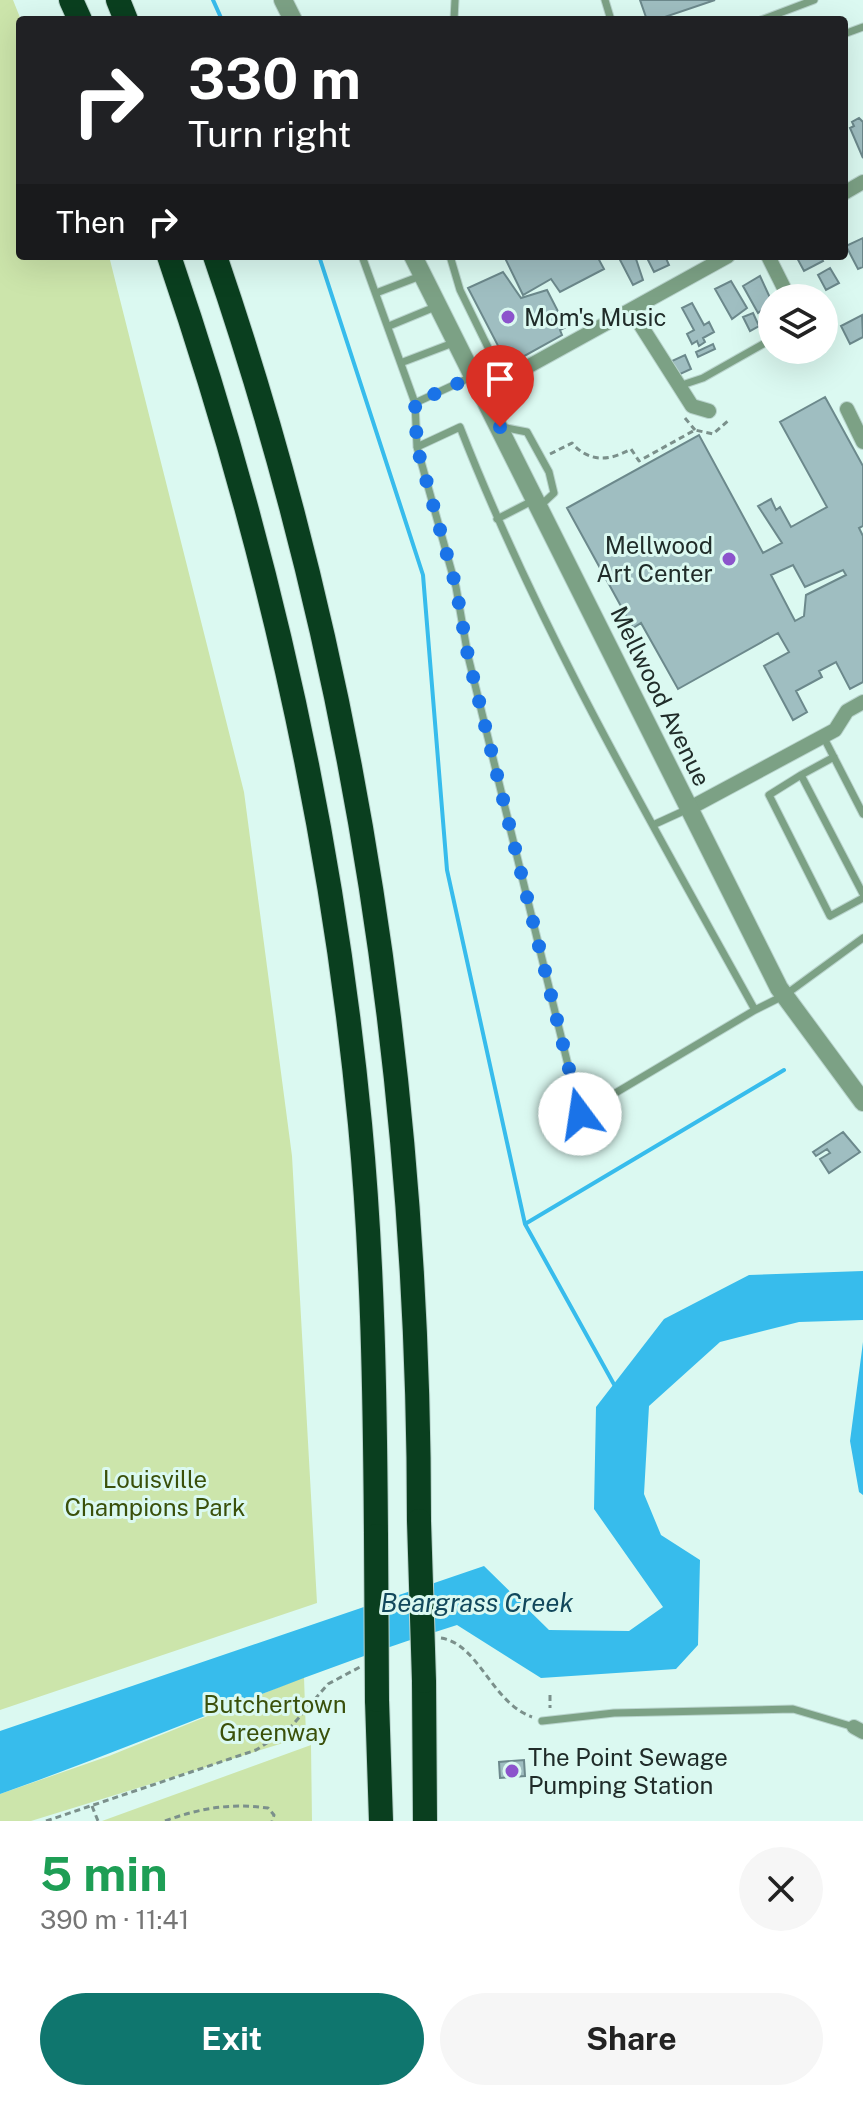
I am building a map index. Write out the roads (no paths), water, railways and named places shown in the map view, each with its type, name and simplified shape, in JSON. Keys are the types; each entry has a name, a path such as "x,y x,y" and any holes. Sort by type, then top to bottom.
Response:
{"highway":[{"path":"170,260 229,445 264,574 322,850 337,942 360,1125 370,1254 381,1821"},
{"path":"216,260 291,507 330,663 377,925 400,1107 414,1283 425,1821"}],"street":[{"name":"Mellwood Avenue","path":"415,260 785,995 863,1102"},
{"path":"478,384 504,380 721,260"},
{"path":"770,260 782,284"},
{"path":"631,310 677,387 692,406 709,411"},
{"path":"847,409 863,442"},
{"path":"690,808 835,730 847,711 863,702"}],"lane":[{"path":"772,16 814,0"},
{"path":"364,260 403,362 415,403 417,447 456,587 471,669 580,1114 785,995 863,938"},
{"path":"451,260 460,290 504,380"},
{"path":"376,293 423,275"},
{"path":"389,326 438,306"},
{"path":"403,362 456,341"},
{"path":"677,387 703,378 758,347"},
{"path":"415,403 478,384"},
{"path":"417,447 460,427 497,519 653,825 755,1010"},
{"path":"497,519 538,502"},
{"path":"823,736 863,814"},
{"path":"801,775 863,896 830,916 769,795 801,775 834,757"},
{"path":"653,825 690,808"},
{"path":"542,1721 614,1713 793,1709 858,1729"}],"water":[{"name":"Beargrass Creek","path":"863,1271 863,1320 799,1322 720,1342 649,1406 644,1494 661,1535 700,1560 698,1645 676,1669 541,1678 457,1625 285,1685 0,1794 0,1731 484,1566 549,1630 629,1631 663,1607 594,1509 596,1407 664,1319 749,1275"},
{"path":"863,1342 863,1495 859,1492 850,1441"}],"waterway":[{"path":"213,0 220,16"},
{"path":"320,260 423,575 447,870 525,1224 616,1388"},
{"path":"525,1224 784,1070"}],"place":[{"name":"Mom's Music","path":"508,317"},
{"name":"Mellwood Art Center","path":"729,559"},
{"name":"The Point Sewage Pumping Station","path":"512,1771"}],"park label":[{"name":"Louisville Champions Park","path":"155,1493"},
{"name":"Butchertown Greenway","path":"275,1718"}]}
